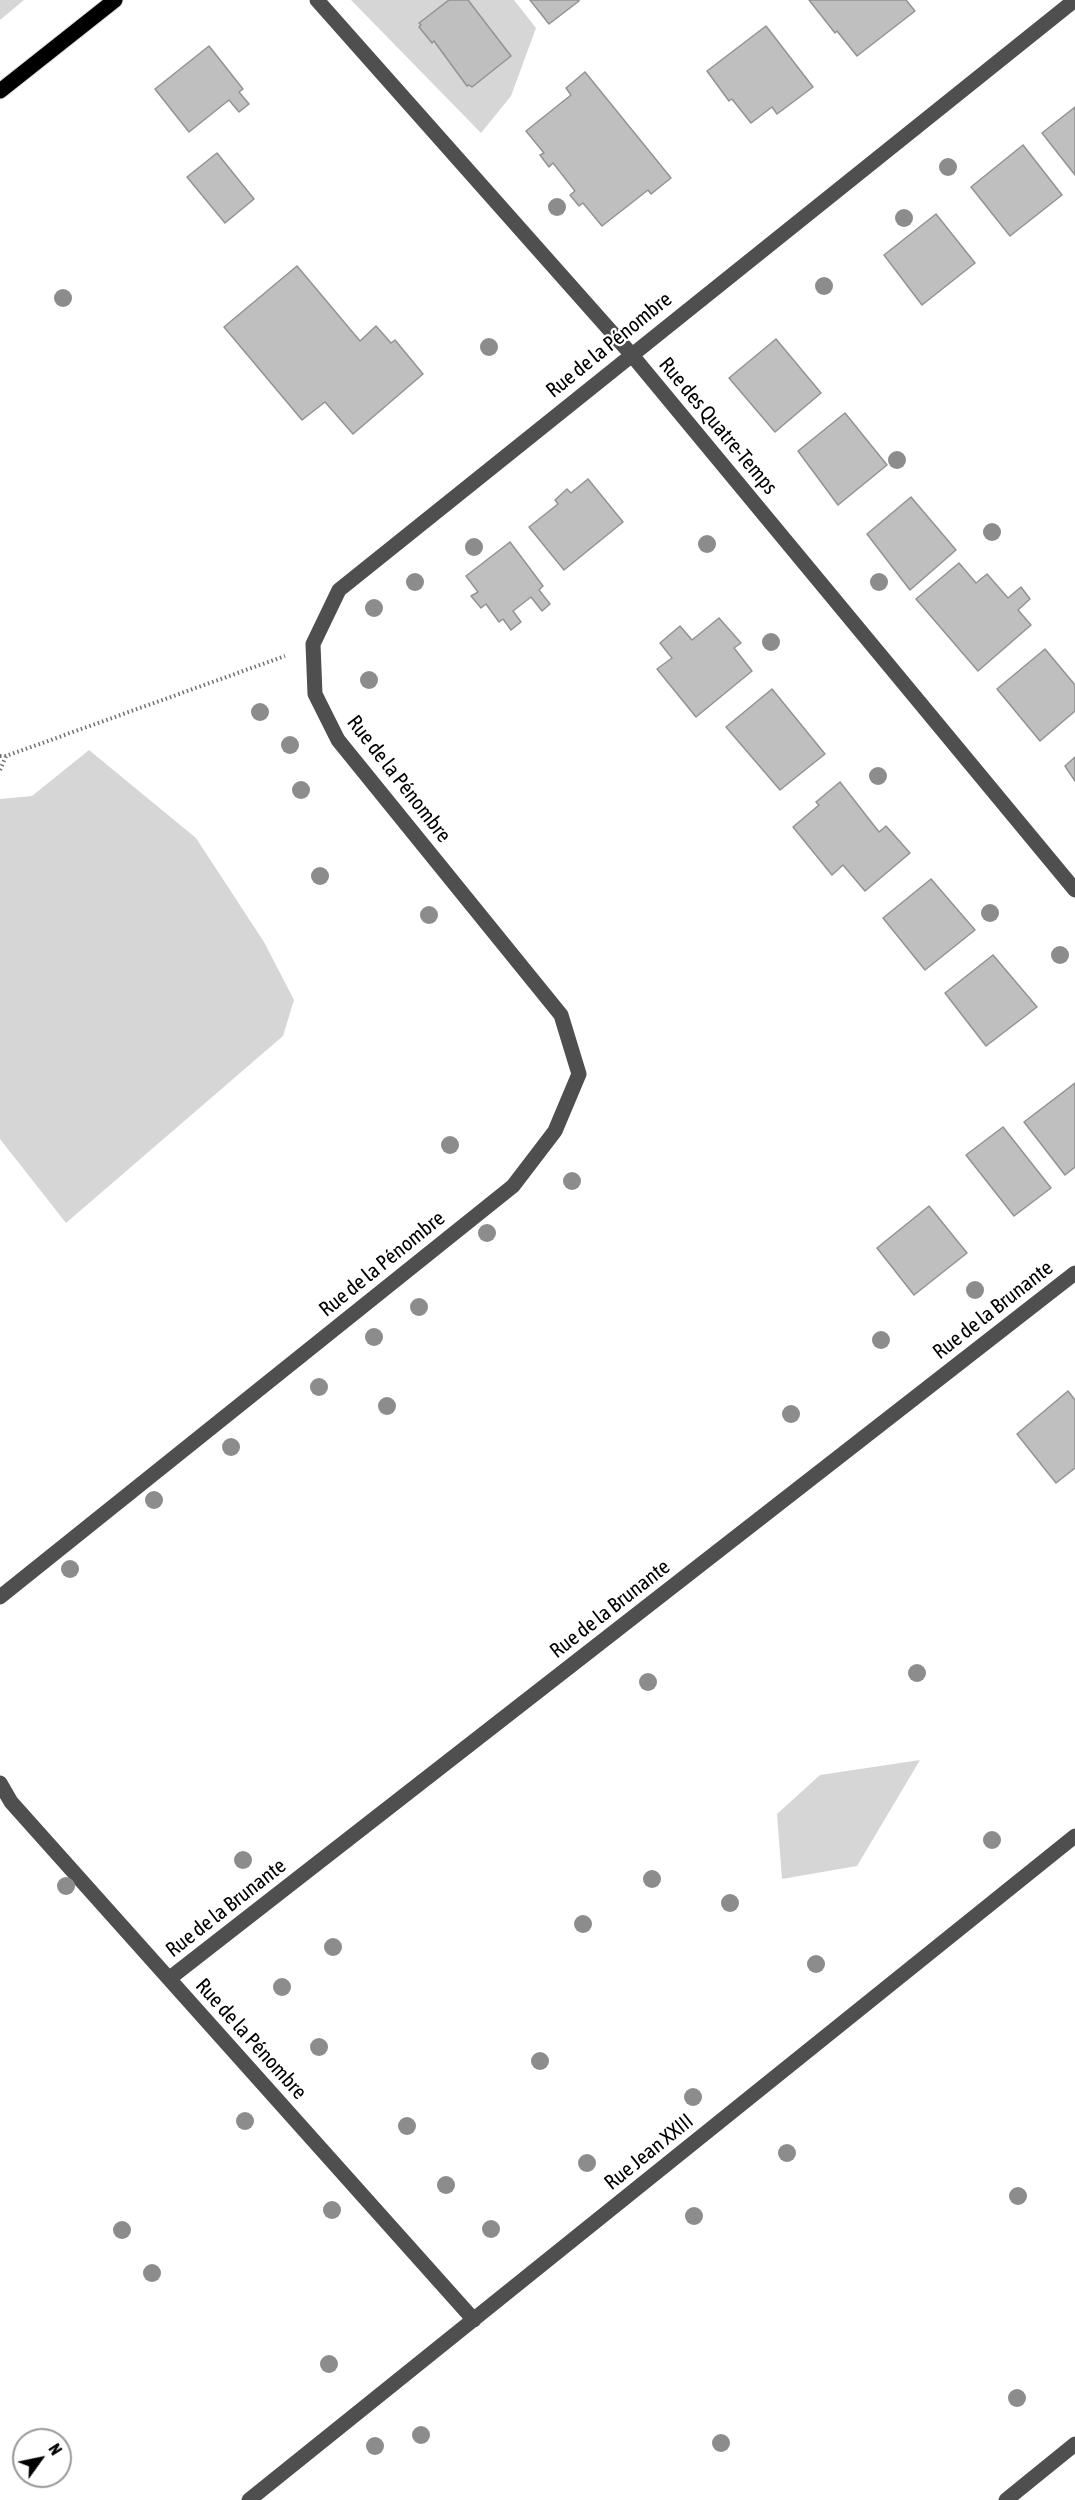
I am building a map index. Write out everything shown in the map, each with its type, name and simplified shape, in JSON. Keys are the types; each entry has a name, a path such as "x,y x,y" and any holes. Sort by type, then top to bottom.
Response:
{"main road":[{"path":"0,91 115,0"}],"street":[{"name":"Rue des Quatre-Temps","path":"317,0 631,354 1075,890"},
{"name":"Rue de la Pénombre","path":"0,1598 513,1186 555,1131 579,1074 561,1015 338,740 315,694 313,644 339,590 1075,0"},
{"name":"Rue de la Brunante","path":"170,1978 1075,1273"},
{"name":"Rue de la Pénombre","path":"0,1783 11,1802 474,2320"},
{"name":"Rue Jean XXIII","path":"249,2500 1075,1836"},
{"path":"1006,2500 1075,2444"}],"path":[{"path":"0,756 6,756 268,663 313,644"},
{"path":"0,770 6,756"}],"shaded area":[{"path":"0,0 24,0 0,20"},
{"path":"351,0 514,0 536,28 511,96 481,133"},
{"path":"89,750 196,838 264,942 294,1000 283,1036 66,1223 0,1139 0,799 32,796"},
{"path":"920,1760 857,1866 782,1879 777,1814 820,1775"}],"building":[{"path":"449,0 468,0 511,56 472,87 467,86 434,41 432,43 419,27 421,25 419,23"},
{"path":"530,0 579,0 579,1 549,24"},
{"path":"809,0 906,0 915,11 857,56"},
{"path":"766,26 813,87 777,114 772,107 751,123 732,99 729,101 707,71"},
{"path":"209,46 243,89 239,92 249,104 239,112 229,100 189,132 155,89"},
{"path":"585,72 671,178 651,194 648,190 602,226 583,203 579,206 570,195 575,191 553,163 549,167 540,155 544,153 526,131 571,95 566,88"},
{"path":"1075,107 1075,175 1042,133"},
{"path":"1023,145 1062,195 1010,236 971,187"},
{"path":"217,153 254,199 225,223 187,177"},
{"path":"936,214 975,263 922,305 884,255"},
{"path":"297,266 360,341 376,326 391,343 395,340 423,374 353,434 325,402 302,420 224,327"},
{"path":"776,339 821,393 775,432 729,378"},
{"path":"845,413 887,465 838,505 798,451"},
{"path":"588,479 623,522 564,570 529,527 558,504 555,500 567,489 571,493"},
{"path":"911,497 956,550 910,590 867,534"},
{"path":"510,542 543,586 539,590 550,604 542,611 531,597 513,611 521,622 511,630 503,619 499,622 486,604 481,608 471,596 478,592 466,576"},
{"path":"959,563 976,583 987,574 1008,598 1021,587 1030,599 1018,610 1031,625 978,671 916,599"},
{"path":"719,618 741,643 734,648 752,671 696,717 657,669 672,658 660,643 680,626 692,640"},
{"path":"1045,649 1075,685 1075,711 1040,741 997,689"},
{"path":"772,689 825,754 780,790 726,727"},
{"path":"1075,757 1075,781 1065,766"},
{"path":"840,782 879,832 886,826 910,853 865,891 843,865 832,875 793,827 819,805 816,802"},
{"path":"931,879 975,930 925,970 883,918"},
{"path":"993,955 1037,1007 986,1046 945,993"},
{"path":"1075,1083 1075,1167 1065,1175 1024,1122"},
{"path":"1003,1127 1051,1188 1014,1216 966,1155"},
{"path":"929,1206 967,1253 914,1295 877,1248"},
{"path":"1068,1391 1075,1400 1075,1468 1056,1483 1017,1434"}]}
